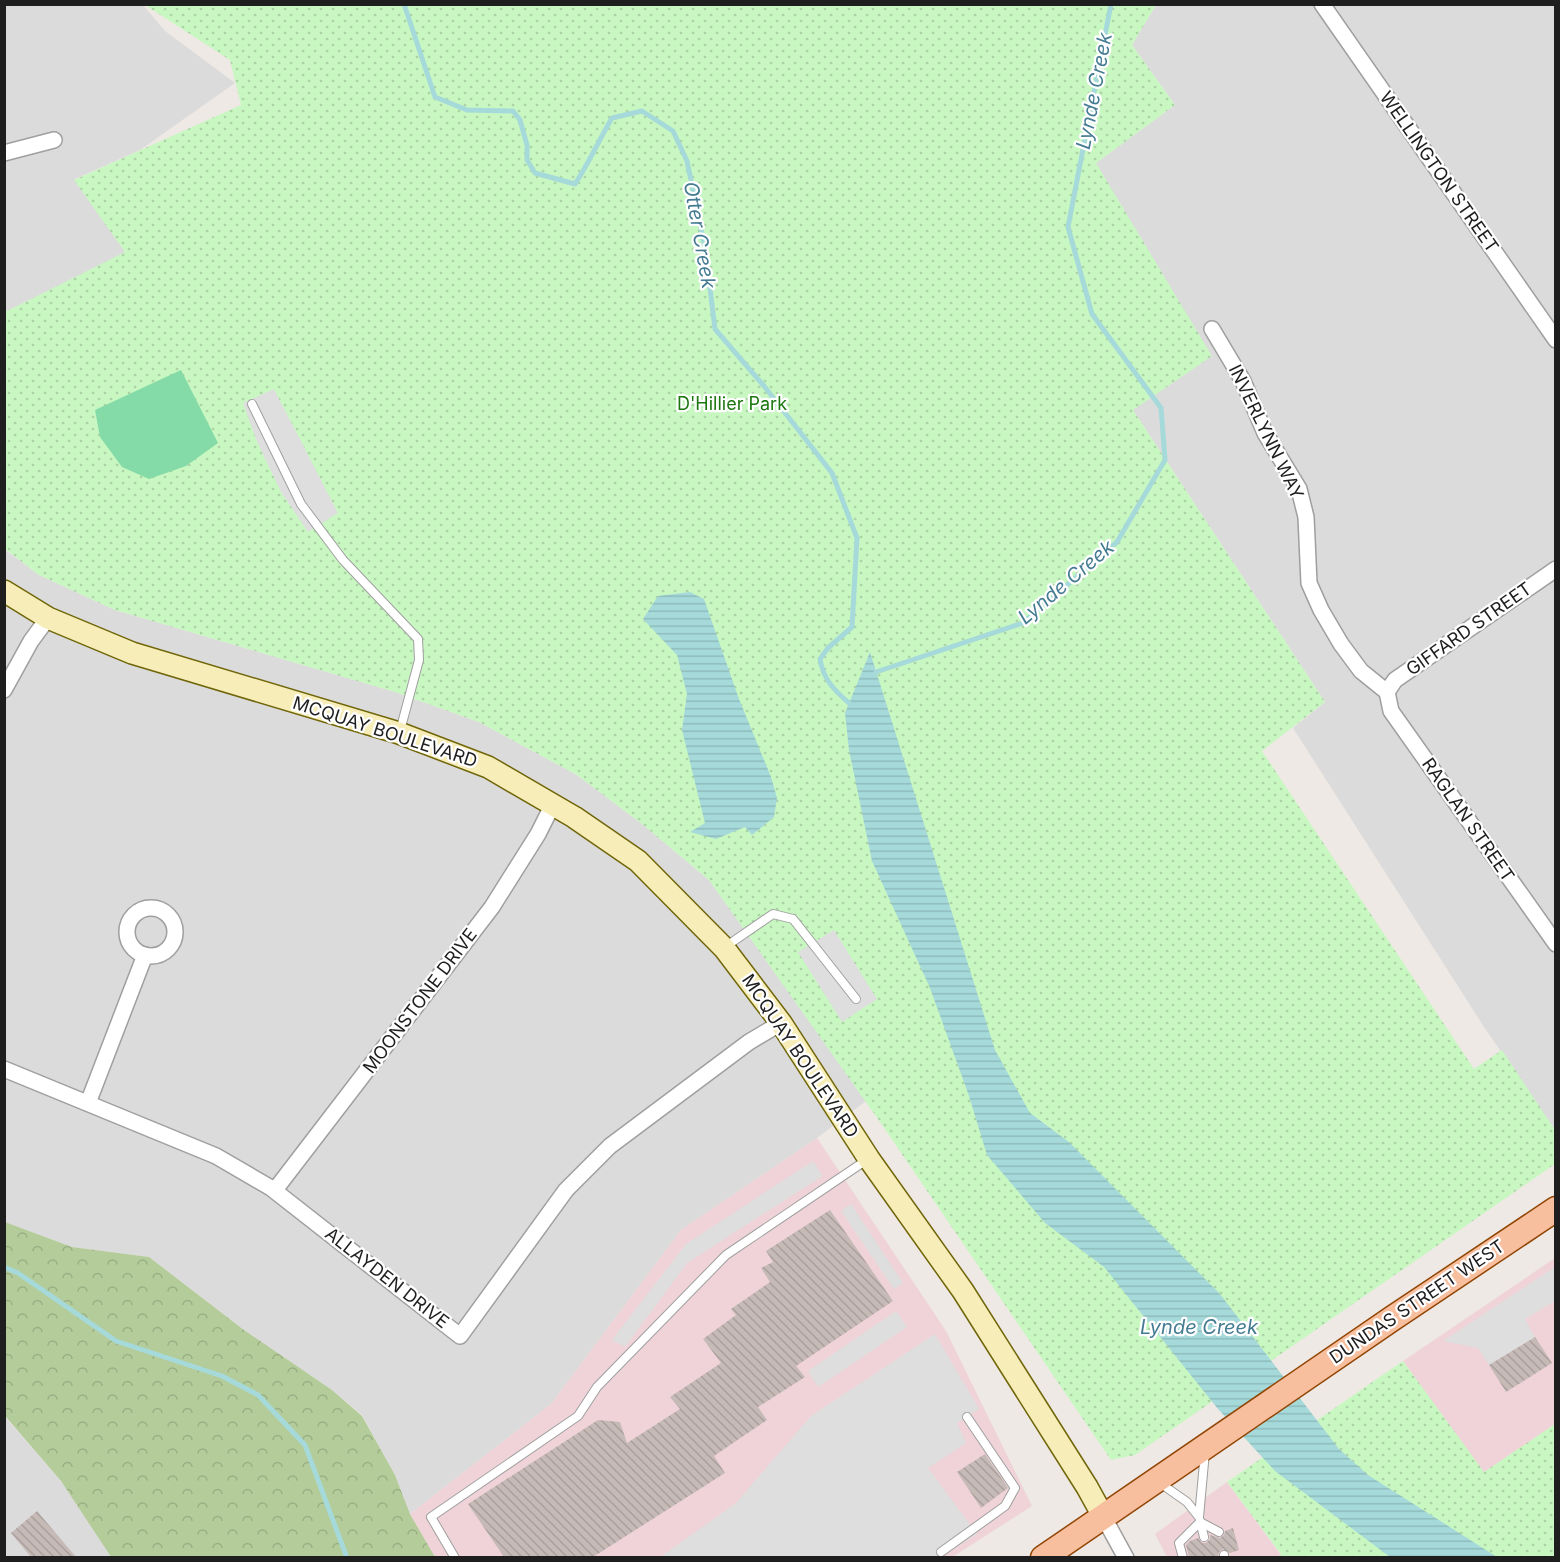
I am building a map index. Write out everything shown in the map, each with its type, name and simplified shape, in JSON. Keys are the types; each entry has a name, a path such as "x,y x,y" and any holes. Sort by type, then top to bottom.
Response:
{"main road":[{"name":"DUNDAS STREET WEST","path":"1206,1446 1556,1209"},
{"path":"1043,1557 1206,1446"}],"street":[{"name":"WELLINGTON STREET","path":"1322,4 1556,340"},
{"path":"4,153 54,140"},
{"name":"INVERLYNN WAY","path":"1212,329 1243,381 1265,433 1299,489 1306,517 1309,583 1321,610 1341,644 1361,671 1387,692"},
{"name":"GIFFARD STREET","path":"1387,692 1395,680 1556,569"},
{"name":"MCQUAY BOULEVARD","path":"4,591 48,618 132,653 399,733 489,766 553,804 638,861 724,948 782,1023 869,1159 963,1291 1103,1516"},
{"path":"4,690 31,641 48,618"},
{"name":"RAGLAN STREET","path":"1387,692 1391,711 1556,944"},
{"name":"MOONSTONE DRIVE","path":"275,1190 492,907 538,834 553,804"},
{"path":"88,1103 145,955"},
{"name":"ALLAYDEN DRIVE","path":"4,1069 216,1156 275,1190 460,1336 566,1190 610,1146 749,1042 782,1023"},
{"path":"1103,1516 1126,1557"}],"lane":[{"path":"252,404 301,504 343,560 418,639 419,660 399,733"},
{"path":"724,948 773,914 793,919 856,999"},
{"path":"455,1557 431,1517 578,1416 597,1387 726,1255 869,1159"},
{"path":"941,1552 1005,1506 1015,1488 967,1417"},
{"path":"1183,1557 1179,1543 1199,1519 1206,1446"},
{"path":"1156,1480 1187,1502 1199,1519 1204,1537"},
{"path":"1199,1519 1219,1532"}],"shaded area":[{"path":"5,5 143,5 165,31 235,83 140,150 75,179 126,253 5,312"},
{"path":"1156,5 1555,5 1555,1130 1484,1027 1293,728 1325,702 1133,410 1096,163 1175,105 1132,45"},
{"path":"274,389 338,513 308,532 281,492 258,444 243,403"},
{"path":"4,549 39,575 115,610 395,692 479,722 577,775 642,824 709,880 866,1101 817,1138 681,1230 551,1404 410,1514 395,1475 362,1415 332,1390 244,1330 149,1257 72,1247 5,1222"},
{"path":"834,930 877,999 842,1022 798,952"},
{"path":"817,1138 946,1331 1032,1506 951,1558 435,1557 410,1514 551,1404 681,1230"},
{"path":"813,1161 821,1177 687,1263 625,1347 612,1340 686,1244"},
{"path":"851,1204 903,1283 894,1289 841,1211"},
{"path":"1555,1258 1555,1424 1484,1473 1403,1361"},
{"path":"1555,1267 1555,1301 1525,1319 1535,1337 1489,1365 1478,1348 1443,1341"},
{"path":"896,1311 907,1327 818,1387 808,1371"},
{"path":"935,1334 979,1409 957,1423 966,1443 928,1468 977,1534 941,1557 659,1558 736,1503 811,1416"},
{"path":"4,1416 61,1481 111,1557 5,1557"},
{"path":"1227,1482 1281,1555 1278,1558 1167,1557 1155,1534"}],"green space":[{"name":"D'Hillier Park","path":"145,5 1156,5 1132,45 1175,105 1096,163 1212,356 1133,410 1325,702 1262,751 1474,1069 1502,1050 1555,1130 1555,1164 1135,1455 1111,1460 880,1122 709,880 642,824 577,775 479,722 395,692 115,610 39,575 5,549 5,312 125,252 74,180 241,105 230,60"},
{"path":"181,370 218,443 186,466 149,479 122,467 100,437 95,410"},
{"path":"5,1222 72,1247 149,1257 244,1330 332,1390 362,1416 395,1475 410,1514 435,1557 111,1557 61,1481 5,1416"},
{"path":"1403,1361 1484,1472 1555,1424 1555,1557 1278,1557 1281,1554 1227,1482"}],"water":[{"path":"690,592 704,599 777,798 774,817 752,835 745,827 716,839 690,832 705,823 682,730 687,694 677,655 643,619 658,596"},
{"name":"Lynde Creek","path":"870,652 995,1050 1030,1113 1069,1142 1220,1294 1339,1449 1368,1475 1497,1557 1390,1557 1275,1471 1218,1409 1104,1267 1045,1223 987,1155 969,1096 930,988 872,861 849,750 845,713"}],"building":[{"path":"830,1210 893,1301 796,1366 805,1377 758,1407 767,1420 714,1456 725,1473 593,1557 504,1557 468,1504 598,1420 620,1422 627,1443 680,1409 670,1397 721,1363 703,1339 736,1315 731,1309 770,1282 761,1268 773,1262 766,1251"},
{"path":"1535,1337 1552,1363 1506,1392 1489,1365"},
{"path":"985,1454 1008,1488 981,1508 957,1472"},
{"path":"37,1511 76,1557 31,1557 11,1533"},
{"path":"1233,1528 1239,1550 1230,1553 1223,1549 1218,1556 1214,1557 1189,1557 1186,1545 1190,1541 1198,1538 1202,1543 1206,1543 1210,1535 1220,1538 1225,1531"}],"waterway":[{"name":"Otter Creek","path":"404,4 435,97 467,110 513,111 520,120 527,145 527,160 535,173 575,184 612,118 642,111 673,131 687,161 705,248 715,329 764,386 832,473 857,538 852,627 828,648 820,659 830,684 849,703"},
{"name":"Lynde Creek","path":"876,672 1023,623 1117,542 1165,460 1161,408 1092,314 1068,227 1111,4"},
{"path":"4,1267 18,1273 116,1341 222,1376 258,1395 305,1445 347,1558"}]}
